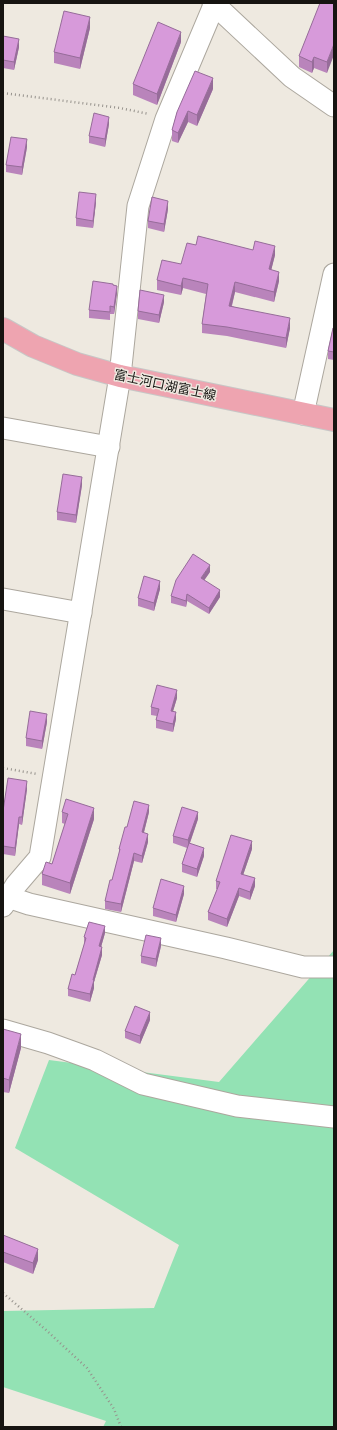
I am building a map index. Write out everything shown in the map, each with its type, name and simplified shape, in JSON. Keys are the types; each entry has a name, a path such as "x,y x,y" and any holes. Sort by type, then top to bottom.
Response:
{"main road":[{"name":"富士河口湖富士線","path":"3,329 33,346 77,364 120,376 334,420"}],"street":[{"path":"334,106 292,77 214,4 166,119 138,206 120,376 40,858 16,885 6,901 29,904 226,948 303,968 334,967"},
{"path":"303,414 334,274"},
{"path":"3,428 109,447"},
{"path":"3,599 81,613"},
{"path":"3,1030 48,1043 95,1060 143,1084 237,1106 334,1117"}],"path":[{"path":"3,93 120,108 166,119"},
{"path":"3,768 53,777"},
{"path":"3,1293 87,1368 114,1409 121,1427"}],"green space":[{"path":"334,950 334,1427 103,1427 106,1421 3,1387 3,1311 154,1308 179,1245 15,1148 49,1060 219,1082"}],"building":[{"path":"320,3 334,3 334,44 327,62 314,57 312,62 299,56"},
{"path":"64,11 90,17 80,58 54,52"},
{"path":"158,22 181,32 157,94 133,84"},
{"path":"3,36 19,39 14,62 3,60"},
{"path":"195,71 213,78 197,115 188,111 178,133 172,130 177,112"},
{"path":"94,113 109,117 105,139 89,136"},
{"path":"11,137 27,139 22,167 6,165"},
{"path":"79,192 96,194 93,221 76,218"},
{"path":"152,197 168,201 164,224 148,221"},
{"path":"198,236 253,250 255,241 275,246 269,269 279,272 274,292 235,282 229,306 290,318 286,338 202,324 208,284 183,278 181,286 157,280 162,260 181,264 187,243 196,245"},
{"path":"93,281 117,286 114,307 110,306 110,312 89,310"},
{"path":"140,290 164,295 159,315 138,311"},
{"path":"334,328 334,352 328,351"},
{"path":"63,474 82,477 76,515 57,512"},
{"path":"193,554 210,565 201,578 220,590 209,608 187,594 186,601 171,596 176,580"},
{"path":"144,576 160,581 154,603 138,598"},
{"path":"157,685 177,690 171,711 176,712 173,724 156,720 159,709 151,707"},
{"path":"30,711 47,714 42,741 26,738"},
{"path":"8,778 27,781 22,817 19,817 15,848 3,846 3,811"},
{"path":"66,799 94,808 70,883 42,874 46,862 52,864 68,814 62,812"},
{"path":"134,801 149,805 142,832 148,834 142,856 134,853 121,904 105,901 110,880 112,880 125,827 127,827"},
{"path":"182,807 198,812 188,840 173,836"},
{"path":"231,835 252,841 241,874 255,878 250,892 239,888 227,919 208,912 220,882 216,881"},
{"path":"189,843 204,848 197,869 182,864"},
{"path":"161,879 184,886 176,915 153,908"},
{"path":"89,922 105,926 99,946 102,947 90,994 68,989 72,974 75,975"},
{"path":"146,935 161,938 156,959 141,956"},
{"path":"135,1006 150,1012 140,1036 125,1031"},
{"path":"3,1029 21,1034 9,1080 3,1078"},
{"path":"3,1235 38,1249 33,1263 3,1252"}]}
